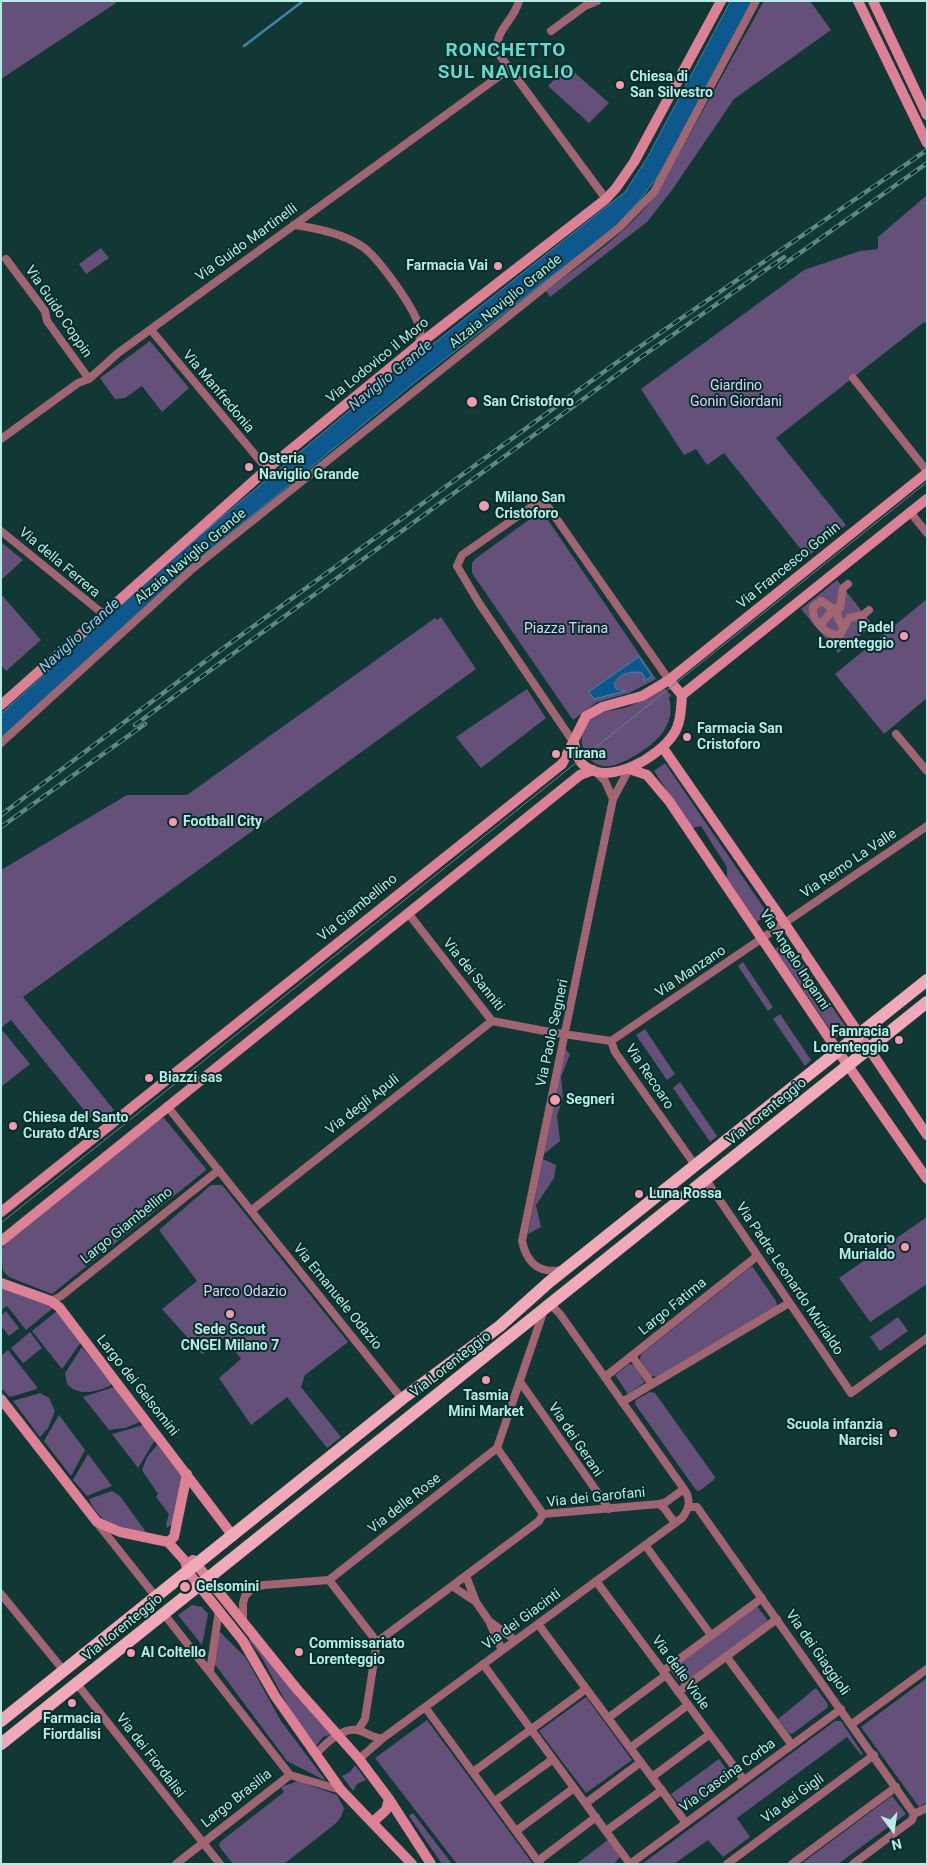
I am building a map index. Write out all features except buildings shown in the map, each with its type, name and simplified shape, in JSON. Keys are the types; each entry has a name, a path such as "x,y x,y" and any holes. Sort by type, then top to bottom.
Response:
{"main road":[{"name":"Via Lorenteggio","path":"1,1721 402,1399 500,1326 540,1290 927,980"},
{"name":"Via Lorenteggio","path":"1,1744 923,1005"},
{"path":"761,1113 772,1127"},
{"path":"628,1220 631,1228 639,1234"},
{"path":"540,1290 548,1307"},
{"path":"456,1357 467,1371"},
{"path":"402,1399 414,1414"}],"street":[{"path":"519,1 496,43 498,53 606,199"},
{"path":"551,31 586,6 597,1"},
{"name":"Via Lodovico il Moro","path":"1,705 102,613 267,469 418,345 606,199 634,162 721,1"},
{"name":"Alzaia Naviglio Grande","path":"1,743 191,570 620,227 643,205 654,192 756,1"},
{"path":"858,1 927,144"},
{"path":"873,1 927,115"},
{"name":"Via Guido Martinelli","path":"1,439 78,383 89,379 118,353 509,69"},
{"path":"294,225 313,228 340,236 361,245 372,254 410,306 421,334 418,345"},
{"name":"Via Guido Coppin","path":"6,260 45,311 47,322 89,379"},
{"name":"Via Manfredonia","path":"151,330 267,469"},
{"path":"421,334 424,336 432,334"},
{"name":"Via Francesco Gonin","path":"669,680 927,472 853,378"},
{"path":"682,695 669,680 550,508 540,505 531,507 462,556 457,566 479,603 574,743 581,762 587,768 593,770 612,772 629,770 663,748 674,734 678,724 682,695 927,499"},
{"path":"910,512 927,532"},
{"name":"Via della Ferrera","path":"1,531 102,613"},
{"path":"820,625 842,605 843,588 848,584"},
{"path":"824,602 836,609 843,627 843,633 835,635 820,625 813,614 815,604 824,602"},
{"path":"843,627 849,618 863,615 869,610"},
{"path":"574,743 581,723 593,711 634,699 669,680"},
{"path":"896,734 927,770"},
{"name":"Via Giambellino","path":"1,1212 562,764 574,743"},
{"name":"Via Angelo Inganni","path":"663,748 784,923 927,1136"},
{"path":"593,770 605,782 614,799"},
{"path":"1,1241 580,775 593,770"},
{"name":"Via Angelo Inganni","path":"629,770 647,775 669,801 927,1179"},
{"name":"Via Paolo Segneri","path":"565,1270 550,1272 533,1264 528,1260 522,1241 614,799 629,770"},
{"name":"Via Remo La Valle","path":"784,923 927,826"},
{"name":"Via dei Sanniti","path":"408,913 492,1021 564,1034"},
{"name":"Via Manzano","path":"611,1040 784,923"},
{"name":"Via Lorenteggio","path":"908,995 923,1005"},
{"name":"Via degli Apuli","path":"252,1210 492,1021"},
{"name":"Via Recoaro","path":"564,1034 611,1040 615,1052 695,1165"},
{"path":"167,1106 252,1210"},
{"name":"Largo Giambellino","path":"51,1302 219,1170"},
{"name":"Via Padre Leonardo Murialdo","path":"706,1180 756,1256 852,1393 927,1338"},
{"name":"Via Emanuele Odazio","path":"252,1210 402,1399"},
{"name":"Largo Fatima","path":"605,1378 756,1256"},
{"name":"Largo dei Gelsomini","path":"4,1282 59,1307 233,1536"},
{"path":"622,1402 789,1304"},
{"path":"543,1514 497,1448 548,1307 560,1314 684,1489 689,1497 688,1507"},
{"path":"632,1356 652,1384"},
{"name":"Via dei Gerani","path":"521,1383 609,1509"},
{"path":"1,1399 156,1597"},
{"name":"Via delle Rose","path":"329,1580 497,1448"},
{"path":"187,1474 171,1539 185,1561 188,1572 204,1582 243,1621 296,1688 358,1758 390,1800 431,1864"},
{"path":"659,1504 666,1502 684,1489"},
{"path":"659,1504 675,1523"},
{"name":"Via dei Garofani","path":"377,1642 539,1520 543,1514 659,1504"},
{"name":"Via dei Giaggioli","path":"688,1507 697,1507 841,1708 914,1814"},
{"name":"Via dei Giacinti","path":"383,1738 675,1523 684,1516 688,1507"},
{"path":"97,1522 120,1532 171,1539 198,1564 204,1582 219,1610 243,1641 275,1696 316,1754 342,1790 357,1807 374,1821 412,1864"},
{"path":"645,1545 711,1636"},
{"path":"466,1576 476,1602 489,1621 502,1650"},
{"path":"243,1621 243,1603 252,1588 264,1584 329,1580 377,1642 365,1719 358,1730"},
{"name":"Via delle Viole","path":"596,1581 744,1780"},
{"path":"452,1586 476,1602"},
{"path":"1,1594 64,1671"},
{"path":"608,1718 762,1598"},
{"path":"210,1671 219,1610"},
{"path":"164,1614 290,1775"},
{"path":"678,1692 777,1619"},
{"path":"489,1621 515,1640"},
{"path":"538,1624 686,1823"},
{"path":"243,1641 246,1637 256,1636"},
{"path":"726,1656 792,1745"},
{"path":"483,1664 630,1864"},
{"path":"852,1724 927,1669"},
{"name":"Via dei Fiordalisi","path":"77,1684 203,1843"},
{"path":"473,1772 586,1689"},
{"path":"630,1748 688,1705"},
{"path":"425,1707 539,1862 596,1817"},
{"name":"Via Cascina Corba","path":"630,1864 841,1708"},
{"path":"316,1754 323,1746 348,1730 358,1730 371,1737 383,1738"},
{"path":"652,1777 710,1734"},
{"path":"358,1758 383,1738"},
{"name":"Via dei Gigli","path":"727,1864 874,1756"},
{"path":"495,1801 553,1759"},
{"path":"586,1803 641,1762"},
{"name":"Largo Brasilia","path":"220,1864 203,1843 290,1775 342,1790"},
{"path":"792,1864 896,1787"},
{"path":"516,1831 574,1788"},
{"path":"606,1831 662,1790"},
{"path":"374,1821 386,1810 390,1800"},
{"path":"853,1864 864,1860 912,1820 914,1814 927,1808"},
{"path":"176,1864 203,1843"}],"green space":[{"path":"1,1 115,1 116,3 1,79"},
{"path":"764,1 810,1 831,30 734,99 672,190 647,222 550,297 546,291 619,234 657,193"},
{"path":"567,66 609,103 589,123 548,86"},
{"name":"Giardino Gonin Giordani","path":"927,195 927,324 924,322 776,438 846,525 807,557 724,453 707,465 696,449 684,455 641,389 804,270 860,251 878,249 878,237"},
{"path":"101,248 109,258 86,274 79,264"},
{"path":"150,341 189,388 162,412 142,386 125,398 115,399 100,378"},
{"name":"Piazza Tirana","path":"539,515 548,520 656,679 629,693 597,702 573,720 472,573 472,563 475,559 534,516"},
{"path":"1,542 23,560 1,580"},
{"path":"837,580 873,625 838,653 801,609"},
{"path":"1,594 41,640 6,671 1,665"},
{"name":"Padel Lorenteggio","path":"927,599 927,698 884,734 835,674"},
{"name":"Football City","path":"441,617 476,669 23,997 114,1110 96,1125 11,1020 1,1028 1,870 127,795 187,795 435,618 437,620"},
{"path":"664,688 671,695 669,698 671,709 669,720 659,737 643,751 615,765 604,766 596,764 590,759 583,747 582,739 585,725 590,719 599,713 630,706"},
{"path":"527,689 546,718 481,768 456,737"},
{"path":"665,763 768,914 757,922 727,878 727,867 701,826 692,828 654,771"},
{"path":"787,941 848,1030 836,1038 775,949"},
{"path":"743,962 773,1007 768,1011 738,966"},
{"path":"780,1014 811,1060 805,1066 773,1019"},
{"path":"645,1029 675,1074 667,1080 636,1035"},
{"path":"3,1031 30,1064 1,1087 1,1032"},
{"path":"565,1049 570,1054 561,1077 563,1097 557,1116 560,1141 544,1154"},
{"path":"680,1082 717,1136 710,1142 673,1088"},
{"path":"164,1118 206,1169 205,1171 52,1294 9,1277 3,1271 1,1250 5,1243 157,1120"},
{"path":"543,1159 556,1165 554,1178 536,1205 541,1227 528,1234"},
{"name":"Parco Odazio","path":"211,1185 222,1185 348,1342 305,1375 301,1387 341,1437 327,1448 287,1397 251,1425 219,1378 241,1359 225,1337 202,1354 162,1309 197,1281 159,1230"},
{"name":"Oratorio Murialdo","path":"927,1217 927,1284 870,1322 839,1278"},
{"path":"752,1266 776,1301 777,1306 657,1377 651,1376 640,1360 641,1354"},
{"path":"1,1287 50,1305 53,1308 26,1330 7,1306 1,1310"},
{"path":"6,1311 19,1328 9,1336 1,1326 1,1315"},
{"path":"57,1311 81,1342 62,1369 32,1331"},
{"path":"898,1317 908,1331 880,1351 870,1337"},
{"path":"30,1332 42,1348 23,1363 11,1348"},
{"path":"82,1347 111,1385 100,1390 83,1392 77,1391 67,1384 65,1373"},
{"path":"8,1350 37,1389 10,1397 1,1388 1,1356"},
{"path":"629,1364 634,1365 645,1382 628,1394 615,1375"},
{"path":"114,1387 140,1422 125,1428 109,1430 83,1397"},
{"path":"650,1392 655,1393 715,1477 714,1480 699,1491 696,1490 635,1404 636,1400"},
{"path":"40,1393 49,1398 55,1411 48,1428 40,1437 13,1401"},
{"path":"59,1415 85,1450 71,1476 44,1441"},
{"path":"143,1425 155,1440 138,1468 112,1434"},
{"path":"157,1445 182,1477 174,1523 167,1528 166,1524 169,1514 156,1497 158,1494 142,1470 147,1457"},
{"path":"88,1454 112,1486 87,1496 73,1480"},
{"path":"112,1491 120,1496 146,1532 111,1524 98,1514 89,1499"},
{"path":"192,1605 202,1607 208,1614 202,1645 178,1615"},
{"path":"757,1606 768,1621 682,1685 670,1670"},
{"path":"219,1631 246,1658 281,1721 326,1781 287,1761 214,1663"},
{"path":"250,1637 332,1734 323,1737 316,1746 290,1710 262,1658 249,1640"},
{"path":"927,1678 927,1802 919,1807 861,1727"},
{"path":"816,1688 828,1704 827,1708 792,1734 789,1733 778,1719"},
{"path":"586,1697 632,1760 586,1793 539,1731"},
{"path":"427,1720 533,1864 457,1864 375,1758"},
{"path":"835,1721 841,1721 863,1754 861,1755 847,1737 737,1818 750,1837 723,1857 708,1840 674,1864 642,1864"},
{"path":"719,1759 731,1776 731,1779 687,1811 683,1810 671,1794"},
{"path":"355,1765 366,1780 357,1784 353,1791 342,1776 350,1772"},
{"path":"298,1781 337,1795 344,1808 341,1817 335,1824 284,1864 233,1864 219,1846 220,1842 284,1792 281,1787"},
{"path":"892,1796 906,1814 838,1864 801,1864"},
{"path":"413,1813 452,1864 442,1864 409,1816"},
{"path":"608,1840 620,1857 614,1864 576,1864"}],"water":[{"path":"731,1 753,1 663,169 639,201 614,228 414,383 189,567 1,738 1,714 167,563 361,401 625,192 647,158"},
{"path":"639,657 652,676 643,682 645,678 642,673 626,674 614,684 616,689 625,691 594,699 589,692"}],"waterway":[{"path":"244,46 303,1"}],"tram line":[{"path":"1,1223 927,482"}],"railway":[{"path":"1,815 207,660 616,363 927,150"},
{"path":"780,267 927,163"},
{"path":"135,725 644,355 784,257"},
{"path":"1,827 145,724"}],"place":[{"name":"Chiesa di San Silvestro","path":"620,85"},
{"name":"Farmacia Vai","path":"498,266"},
{"name":"San Cristoforo","path":"472,402"},
{"name":"Osteria Naviglio Grande","path":"249,467"},
{"name":"Milano San Cristoforo","path":"484,506"},
{"name":"Padel Lorenteggio","path":"904,636"},
{"name":"Farmacia San Cristoforo","path":"687,737"},
{"name":"Tirana","path":"556,754"},
{"name":"Football City","path":"173,822"},
{"name":"Famracia Lorenteggio","path":"899,1040"},
{"name":"Biazzi sas","path":"149,1078"},
{"name":"Segneri","path":"555,1100"},
{"name":"Chiesa del Santo Curato d'Ars","path":"13,1126"},
{"name":"Luna Rossa","path":"639,1194"},
{"name":"Oratorio Murialdo","path":"905,1247"},
{"name":"Sede Scout CNGEI Milano 7","path":"230,1314"},
{"name":"Tasmia Mini Market","path":"486,1380"},
{"name":"Scuola infanzia Narcisi","path":"893,1433"},
{"name":"Gelsomini","path":"185,1587"},
{"name":"Commissariato Lorenteggio","path":"299,1652"},
{"name":"Al Coltello","path":"131,1653"},
{"name":"Farmacia Fiordalisi","path":"72,1703"}],"district":[{"name":"RONCHETTO SUL NAVIGLIO","path":"506,62"}],"water label":[{"name":"Naviglio Grande","path":"391,376"},
{"name":"Naviglio Grande","path":"80,636"}]}
